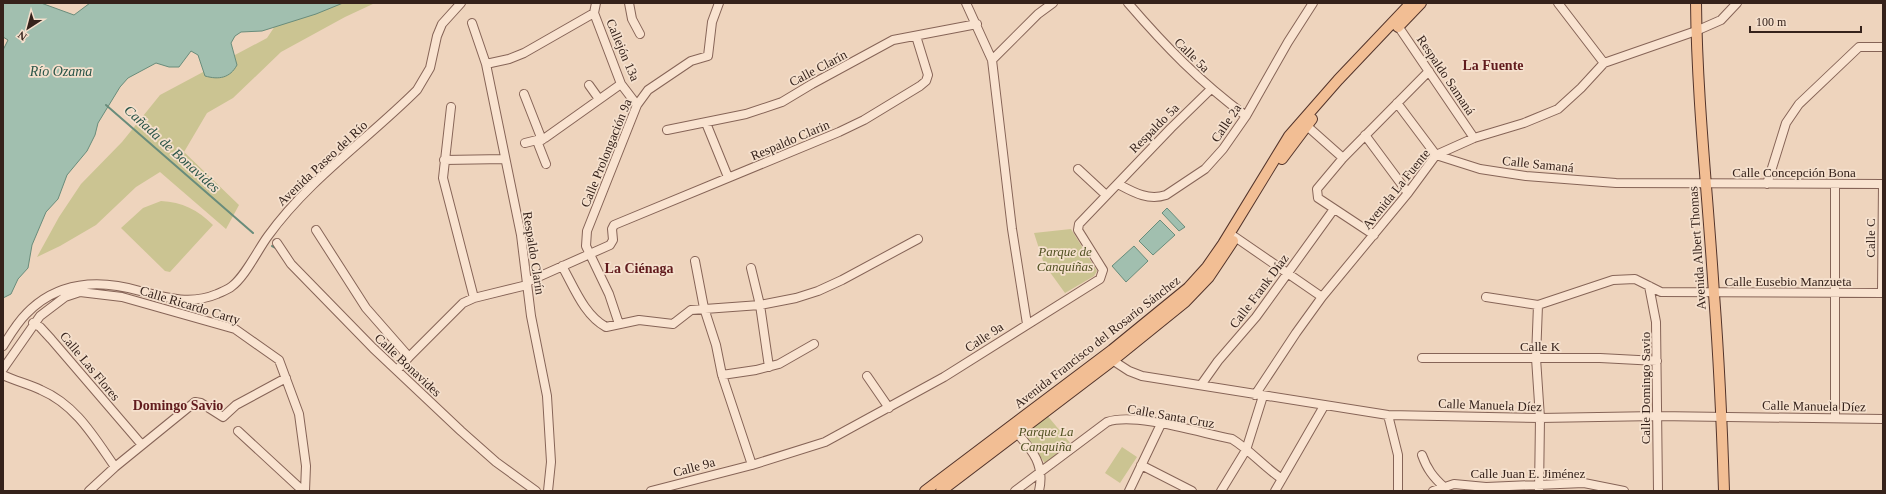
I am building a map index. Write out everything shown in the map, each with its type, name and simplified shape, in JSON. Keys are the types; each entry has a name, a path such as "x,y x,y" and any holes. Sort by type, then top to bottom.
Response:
{"main road":[{"name":"Avenida Francisco del Rosario Sánchez","path":"925,491 1109,358 1198,278 1223,244 1289,136 1338,80 1411,3"},
{"name":"Avenida Francisco del Rosario Sánchez","path":"942,491 1197,290 1219,263 1285,154 1318,112 1421,3"},
{"name":"Avenida Albert Thomas","path":"1696,3 1696,31 1705,184 1714,293 1724,491"}],"street":[{"name":"Avenida Paseo del Río","path":"3,346 25,314 41,300 59,290 90,284 131,288 168,299 191,301 203,299 231,287 286,212 304,192 417,90 430,68 437,36 442,24 460,3"},
{"name":"Callejón 13a","path":"596,3 594,13 621,84 637,105"},
{"path":"629,3 632,18 640,34"},
{"name":"Calle Prolongación 9a","path":"619,324 609,294 586,246 587,231 637,105 648,90 691,61 708,56 712,22 719,3"},
{"path":"966,3 977,24 992,60 1012,229 1027,324"},
{"path":"992,60 1038,14 1053,3"},
{"name":"Calle 5a","path":"1128,3 1164,45 1211,90 1246,116"},
{"name":"Calle 2a","path":"1118,184 1146,196 1158,197 1166,195 1205,169 1223,149 1246,116 1288,42 1313,3"},
{"path":"1558,3 1604,63"},
{"name":"Avenida La Fuente","path":"1221,491 1246,450 1259,396 1296,333 1322,297 1408,193 1436,155 1474,138 1558,109 1581,88 1604,63 1696,31 1721,20 1737,3"},
{"path":"486,64 509,59 524,53 594,13"},
{"name":"Respaldo Clarín","path":"472,23 486,64 521,235 531,316 548,396 551,462 548,491"},
{"name":"Calle Clarín","path":"667,130 746,114 782,102 893,40 977,24"},
{"name":"Respaldo Samaná","path":"1398,26 1474,138"},
{"name":"Respaldo Clarin","path":"589,254 610,245 613,240 612,229 614,226 851,126 920,86 926,81 928,75 916,36"},
{"path":"1767,184 1786,123 1799,104 1859,48 1883,46"},
{"path":"1374,235 1318,198 1317,190 1343,158 1429,71"},
{"path":"525,143 540,140 621,84"},
{"path":"589,85 599,99"},
{"name":"Respaldo 5a","path":"1106,195 1160,139 1211,90"},
{"path":"524,94 540,140 546,164"},
{"path":"1397,103 1436,155"},
{"path":"451,107 443,178 474,298"},
{"path":"706,123 728,177"},
{"path":"1307,126 1343,158"},
{"path":"1365,135 1408,193"},
{"name":"Calle Samaná","path":"1436,155 1480,169 1526,176 1616,183 1705,184"},
{"path":"444,160 505,159"},
{"path":"1078,169 1106,195"},
{"name":"Calle Concepción Bona","path":"1705,184 1883,184"},
{"path":"1835,184 1835,418"},
{"name":"Calle C","path":"1883,184 1883,293"},
{"name":"Calle 9a","path":"651,491 752,465 825,442 944,377 1100,280 1103,270 1078,230 1078,227 1106,195"},
{"name":"Calle Frank Díaz","path":"1201,385 1218,361 1256,317 1334,209"},
{"path":"316,230 366,308 409,357"},
{"path":"1235,237 1322,297"},
{"path":"562,266 583,304 594,317 606,327 639,320 673,324 691,310 760,305 796,298 818,291 842,280 918,239"},
{"name":"Calle Bonavides","path":"277,243 291,264 338,314 461,431 496,462 536,491"},
{"path":"397,370 463,303 474,298 527,283 589,254"},
{"path":"695,261 704,308 716,345 722,375 752,465"},
{"path":"751,268 760,305 768,367"},
{"name":"Calle Eusebio Manzueta","path":"1486,297 1538,305 1613,280 1635,279 1661,292 1883,293"},
{"name":"Calle Domingo Savio","path":"1649,286 1656,322 1658,491"},
{"name":"Calle Ricardo Carty","path":"33,323 65,297 80,292 122,297 235,329 276,356 286,378 300,414 306,466 304,491"},
{"path":"1538,305 1536,358 1540,418 1539,487"},
{"path":"3,369 33,323"},
{"name":"Calle Las Flores","path":"33,323 40,327 51,339 142,445"},
{"path":"722,375 779,364 814,344"},
{"name":"Calle Manuela Díez","path":"1109,358 1129,371 1142,376 1259,396 1388,415 1540,418 1656,416 1883,419"},
{"name":"Calle K","path":"1422,358 1600,358 1657,361"},
{"path":"3,375 42,390 66,404 83,420 115,467"},
{"path":"867,376 889,408"},
{"path":"89,491 115,467 195,402 201,403 223,418 236,405 286,378"},
{"path":"1275,491 1324,406"},
{"path":"1388,415 1398,455 1398,491"},
{"name":"Calle Santa Cruz","path":"1015,491 1107,422 1115,419 1131,419 1161,424 1232,439 1268,470 1282,479"},
{"path":"1129,491 1161,424"},
{"path":"238,431 304,491"},
{"path":"1017,432 1036,455 1041,479 1039,491"},
{"path":"1422,455 1432,476 1444,487"},
{"path":"1141,465 1192,491"},
{"name":"Calle Juan E. Jiménez","path":"1434,491 1454,484 1486,489 1539,487 1584,483 1624,491"}],"green space":[{"path":"310,3 375,3 345,17 281,52 233,98 207,113 184,152 239,205 226,229 160,172 136,187 96,225 60,246 37,257 59,217 81,184 122,142 160,95 267,38 279,20"},
{"path":"161,201 183,205 202,215 213,225 170,272 165,271 121,228 143,208"},
{"name":"Parque de Canquiñas","path":"1071,229 1097,271 1094,276 1065,293 1044,264 1034,233"},
{"name":"Parque La Canquiña","path":"1046,414 1071,444 1045,463 1021,431"},
{"path":"1122,447 1137,457 1120,483 1105,473"}],"water":[{"name":"Río Ozama","path":"3,3 41,3 74,15 90,3 343,3 316,14 262,31 241,32 235,36 231,43 237,65 231,73 224,77 215,78 205,76 198,55 191,51 179,67 169,67 156,63 128,78 120,87 98,123 95,135 87,151 67,175 58,199 46,212 32,245 28,268 18,279 11,294 3,298 3,50 8,40 3,37"},
{"path":"1167,208 1185,227 1179,231 1162,213"},
{"path":"1160,220 1175,235 1153,255 1139,241"},
{"path":"1134,246 1148,261 1126,282 1112,266"}],"waterway":[{"name":"Cañada de Bonavides","path":"106,105 253,233"},
{"name":"Cañada de Bonavides","path":"272,246 276,248"}],"district":[{"name":"La Fuente","path":"1493,65"},
{"name":"La Ciénaga","path":"639,268"},
{"name":"Domingo Savio","path":"178,405"}]}
